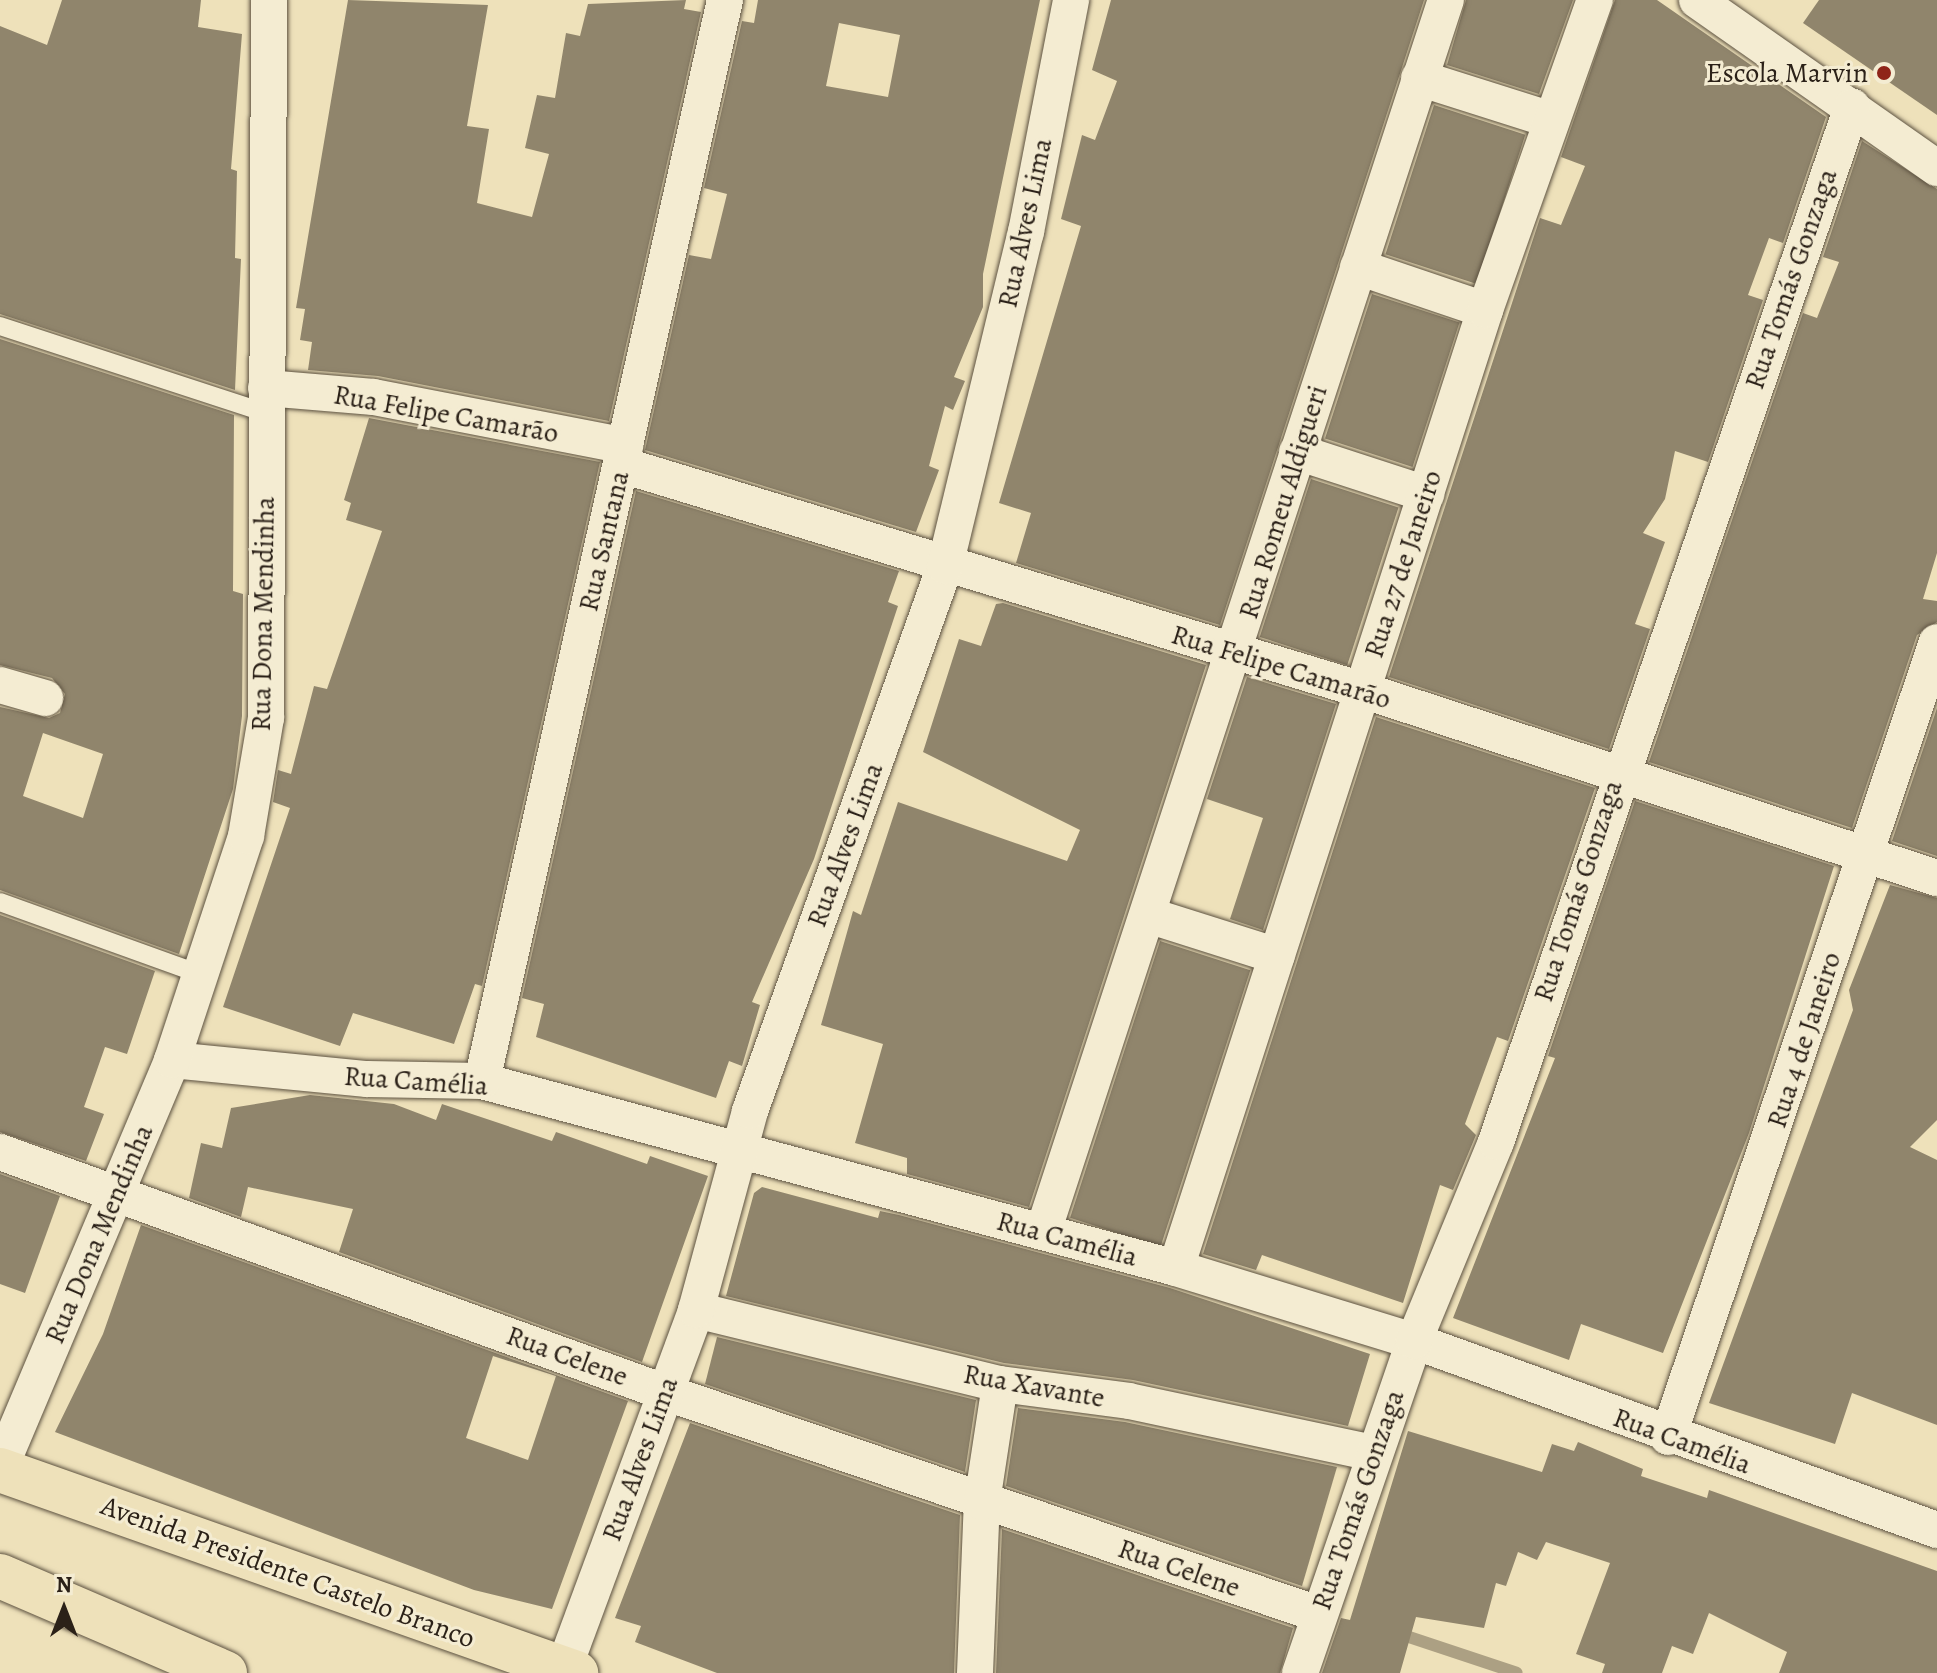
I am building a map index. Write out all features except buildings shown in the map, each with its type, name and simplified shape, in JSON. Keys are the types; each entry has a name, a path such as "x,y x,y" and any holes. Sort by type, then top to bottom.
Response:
{"main road":[{"name":"Avenida Presidente Castelo Branco","path":"0,1469 567,1672"},
{"path":"0,1576 225,1673"}],"street":[{"name":"Rua Dona Mendinha","path":"0,1469 172,1060 246,836 266,718 269,0"},
{"name":"Rua Santana","path":"482,1081 725,0"},
{"name":"Rua Alves Lima","path":"567,1672 664,1392 696,1310 740,1154 945,566 1026,232 1071,0"},
{"name":"Rua Romeu Aldigueri","path":"1043,1232 1236,653 1297,452 1446,0"},
{"name":"Rua 27 de Janeiro","path":"1176,1268 1548,119 1595,0"},
{"path":"1697,0 1937,168"},
{"path":"1419,78 1548,119"},
{"name":"Rua Tomás Gonzaga","path":"1300,1673 1373,1453 1414,1341 1496,1142 1618,772 1852,107"},
{"path":"1358,267 1485,310"},
{"name":"Rua Felipe Camarão","path":"266,401 374,397 624,455 945,566 1362,690 1937,878"},
{"path":"1297,452 1426,494"},
{"name":"Rua 4 de Janeiro","path":"1668,1437 1937,642"},
{"path":"0,685 45,698"},
{"path":"1148,915 1277,956"},
{"name":"Rua Camélia","path":"172,1060 367,1079 482,1081 740,1154 1176,1268 1414,1341 1668,1437 1937,1530"},
{"name":"Rua Celene","path":"0,1152 664,1392 1318,1614"},
{"name":"Rua Xavante","path":"696,1310 1000,1384 1129,1401 1373,1453"},
{"path":"975,1673 982,1502 1000,1384"}],"lane":[{"name":"Rua Felipe Camarão","path":"0,326 266,401"},
{"path":"0,902 200,974"}],"waterway":[{"path":"1397,1633 1517,1673"}],"place":[{"name":"Escola Marvin","path":"1884,73"}]}
